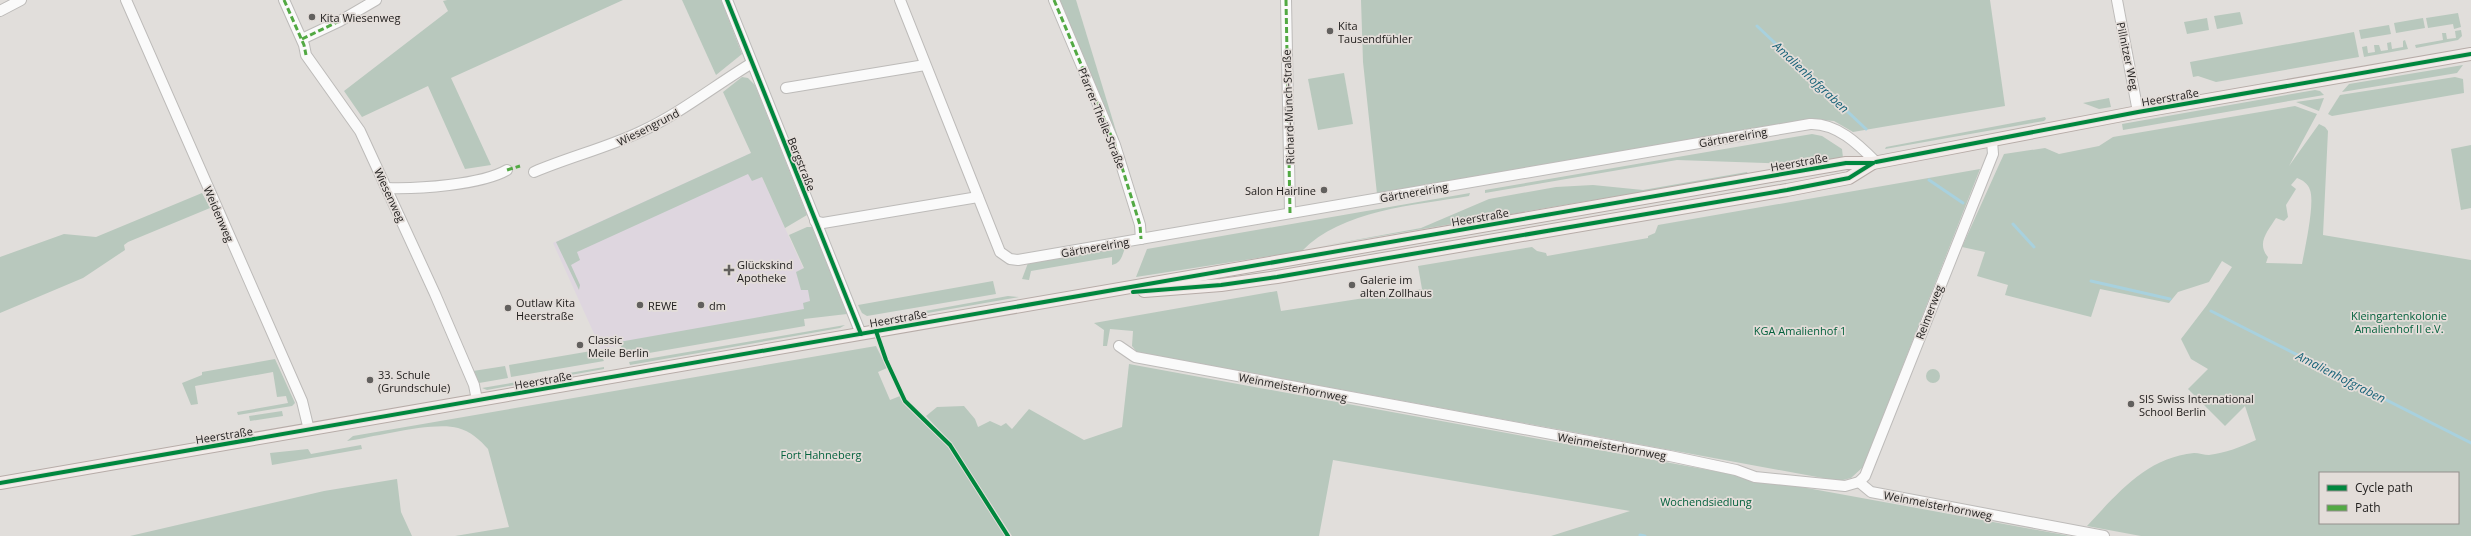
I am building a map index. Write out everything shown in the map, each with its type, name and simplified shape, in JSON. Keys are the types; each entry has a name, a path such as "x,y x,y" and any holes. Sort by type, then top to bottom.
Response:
{"main road":[{"name":"Heerstraße","path":"0,483 1846,163 1875,163 2138,112 2471,54"}],"street":[{"path":"0,11 21,0"},
{"name":"Weidenweg","path":"126,0 302,402 309,430"},
{"name":"Wiesenweg","path":"284,0 302,39 306,55 360,131 436,294 474,385 477,400"},
{"path":"302,39 340,21 376,0"},
{"name":"Bergstraße","path":"727,0 861,334"},
{"name":"Gärtnereiring","path":"900,0 1000,252 1010,259 1018,260 1810,124 1827,125 1834,129 1860,146 1875,163"},
{"name":"Pfarrer-Theile-Straße","path":"1054,0 1115,145 1140,225 1141,239"},
{"name":"Richard-Münch-Straße","path":"1286,0 1290,213"},
{"name":"Pillnitzer Weg","path":"2117,0 2138,112"},
{"name":"Wiesengrund","path":"534,172 554,163 607,147 670,118 752,63"},
{"path":"786,88 925,65"},
{"name":"Reimerweg","path":"1859,482 1865,476 1993,154 1992,141"},
{"path":"387,188 418,189 497,176 507,170"},
{"path":"815,221 823,223 978,197"},
{"name":"Weinmeisterhornweg","path":"1119,346 1135,357 1670,456 1736,470 1755,477 1845,486 1859,482 1871,492 2104,536"}],"shaded area":[{"path":"751,153 822,310 601,349 553,243"}],"green space":[{"path":"623,0 451,78 491,165 465,169 428,86 362,117 344,91 448,11 443,1"},
{"path":"682,0 721,0 742,54 716,75"},
{"path":"1059,0 1076,0 1124,157"},
{"path":"1361,0 1990,0 2005,106 1853,132 1834,121 1811,119 1377,194 1363,62"},
{"path":"2240,12 2243,24 2217,29 2214,16"},
{"path":"2458,13 2461,27 2454,29 2453,24 2428,28 2426,18"},
{"path":"2207,18 2209,30 2187,34 2184,22"},
{"path":"2423,18 2425,28 2396,33 2394,23"},
{"path":"2389,25 2391,34 2361,39 2359,30"},
{"path":"2461,30 2462,36 2458,40 2416,48 2415,45 2443,40 2442,33 2446,33 2447,39 2456,38 2455,31"},
{"path":"2354,32 2359,57 2216,82 2198,76 2193,77 2190,62"},
{"path":"2405,40 2408,49 2364,57 2362,47 2367,46 2368,53 2375,52 2374,45 2379,45 2381,51 2388,50 2387,43 2391,42 2392,49 2403,47 2403,41"},
{"path":"2463,65 2457,73 2342,92 2349,84"},
{"path":"1344,73 1353,124 1318,130 1308,79"},
{"path":"742,77 748,78 755,85 807,215 785,228 762,177 752,181 748,174 577,252 580,260 571,265 580,285 579,290 556,242 751,153 723,92"},
{"path":"2455,77 2463,79 2464,93 2332,116 2328,114 2340,95"},
{"path":"2315,90 2320,91 2324,95 2123,130 2122,124"},
{"path":"2109,98 2111,107 2099,109 2083,103"},
{"path":"2324,98 2319,111 2296,102"},
{"name":"Kleingartenkolonie Amalienhof II e.V.","path":"2295,106 2317,114 2289,166 2319,124 2325,127 2328,131 2323,235 2471,260 2471,536 2141,536 2087,526 2110,501 2134,479 2161,462 2177,456 2194,453 2209,455 2221,453 2256,440 2245,406 2225,426 2188,389 2208,369 2191,359 2181,339 2207,305 2232,267 2222,261 2209,282 2178,292 2169,303 2100,289 2091,317 2005,295 2008,285 1977,276 1985,252 1962,247 2004,154 2045,148 2059,154 2099,146 2113,137","holes":["2297,178 2308,185 2310,190 2311,205 2302,264 2266,263 2268,257 2263,247 2264,237 2276,218 2284,221 2288,217 2286,205 2296,189 2291,185"]},
{"path":"2045,117 2046,119 2044,121 1885,149 1886,147"},
{"path":"1812,134 1822,136 1842,149 1843,158 1796,164 1677,160 1485,193 1485,190"},
{"path":"2471,145 2471,208 2461,210 2451,149"},
{"name":"KGA Amalienhof 1","path":"1980,169 1863,467 1851,478 1839,481 1137,352 1132,346 1133,331 1110,329 1107,346 1103,346 1104,330 1094,323 1277,291 1281,311 1422,289 1418,266 1532,247 1537,251 1546,253 1547,256 1648,238 1648,236 1655,233 1658,225"},
{"path":"1747,172 1748,174 1322,246 1421,228 1489,199 1556,187 1593,185 1643,190"},
{"path":"202,193 210,208 128,242 124,245 125,250 83,278 0,313 0,257 64,234 96,237"},
{"path":"1470,193 1469,196 1403,207 1358,218 1337,226 1318,237 1302,251 1136,277 1147,249"},
{"path":"807,227 812,227 847,314 804,319 805,326 626,357 619,342 804,309 803,303 810,301 808,290 801,290 796,272 804,268 789,235"},
{"path":"1123,247 1125,248 1121,259 1112,265 1112,257 1031,271 1029,280 1022,279 1028,263"},
{"path":"993,281 996,294 867,316 862,313 858,305"},
{"path":"1008,296 1019,297 893,319 892,317"},
{"path":"845,325 840,328 630,365 629,362"},
{"name":"Fort Hahneberg","path":"876,346 887,368 878,372 890,400 900,396 947,445 1006,536 455,536 509,527 488,449 478,439 467,431 447,426 404,430 347,441 353,436"},
{"path":"597,350 604,361 511,377 509,365"},
{"path":"275,359 295,403 292,406 238,415 237,412 288,403 286,396 277,397 273,372 195,386 198,404 191,405 182,383 202,375 202,372"},
{"name":"Wochendsiedlung","path":"1129,364 2070,536 1551,536 1630,511 1333,460 1319,536 1012,536 952,444 926,416 937,407 964,406 975,419 978,427 990,421 1001,426 1006,423 1012,429 1029,409 1084,440 1122,427"},
{"path":"505,366 508,378 479,383 473,371"},
{"path":"604,367 604,369 487,390 482,388"},
{"path":"1930,369 1936,369 1940,373 1940,379 1936,383 1930,383 1926,379 1926,373"},
{"path":"282,411 283,416 250,421 249,416"},
{"path":"361,445 362,449 272,465 270,453 308,449 311,454"},
{"path":"397,479 401,512 412,536 130,536 324,491"}],"waterway":[{"name":"Amalienhofgraben","path":"1757,26 1866,129"},
{"name":"Amalienhofgraben","path":"1929,180 1963,203"},
{"name":"Amalienhofgraben","path":"2013,224 2034,247"},
{"name":"Amalienhofgraben","path":"2091,281 2170,299"},
{"name":"Amalienhofgraben","path":"2211,311 2471,443"},
{"path":"1640,535 1645,536"}],"marked path":[{"path":"284,0 304,45 306,55"},
{"path":"1054,0 1115,145 1140,225 1141,239"},
{"path":"1286,0 1290,213"},
{"path":"302,39 352,15"},
{"path":"507,170 520,166"}],"cycle path":[{"path":"727,0 861,334"},
{"path":"1876,162 2138,112 2471,54"},
{"path":"0,483 1846,163 1873,163"},
{"path":"1133,292 1221,285 1277,277 1787,190 1849,178 1873,163"},
{"path":"876,331 886,360 905,401 950,445 1008,536"}],"place":[{"name":"Kita Wiesenweg","path":"312,17"},
{"name":"Kita Tausendfühler","path":"1330,31"},
{"name":"Salon Hairline","path":"1324,190"},
{"name":"Glückskind Apotheke","path":"729,270"},
{"name":"Galerie im alten Zollhaus","path":"1352,285"},
{"name":"REWE","path":"640,305"},
{"name":"dm","path":"701,305"},
{"name":"Outlaw Kita Heerstraße","path":"508,308"},
{"name":"Classic Meile Berlin","path":"580,345"},
{"name":"33. Schule (Grundschule)","path":"370,380"},
{"name":"SIS Swiss International School Berlin","path":"2131,404"}]}
